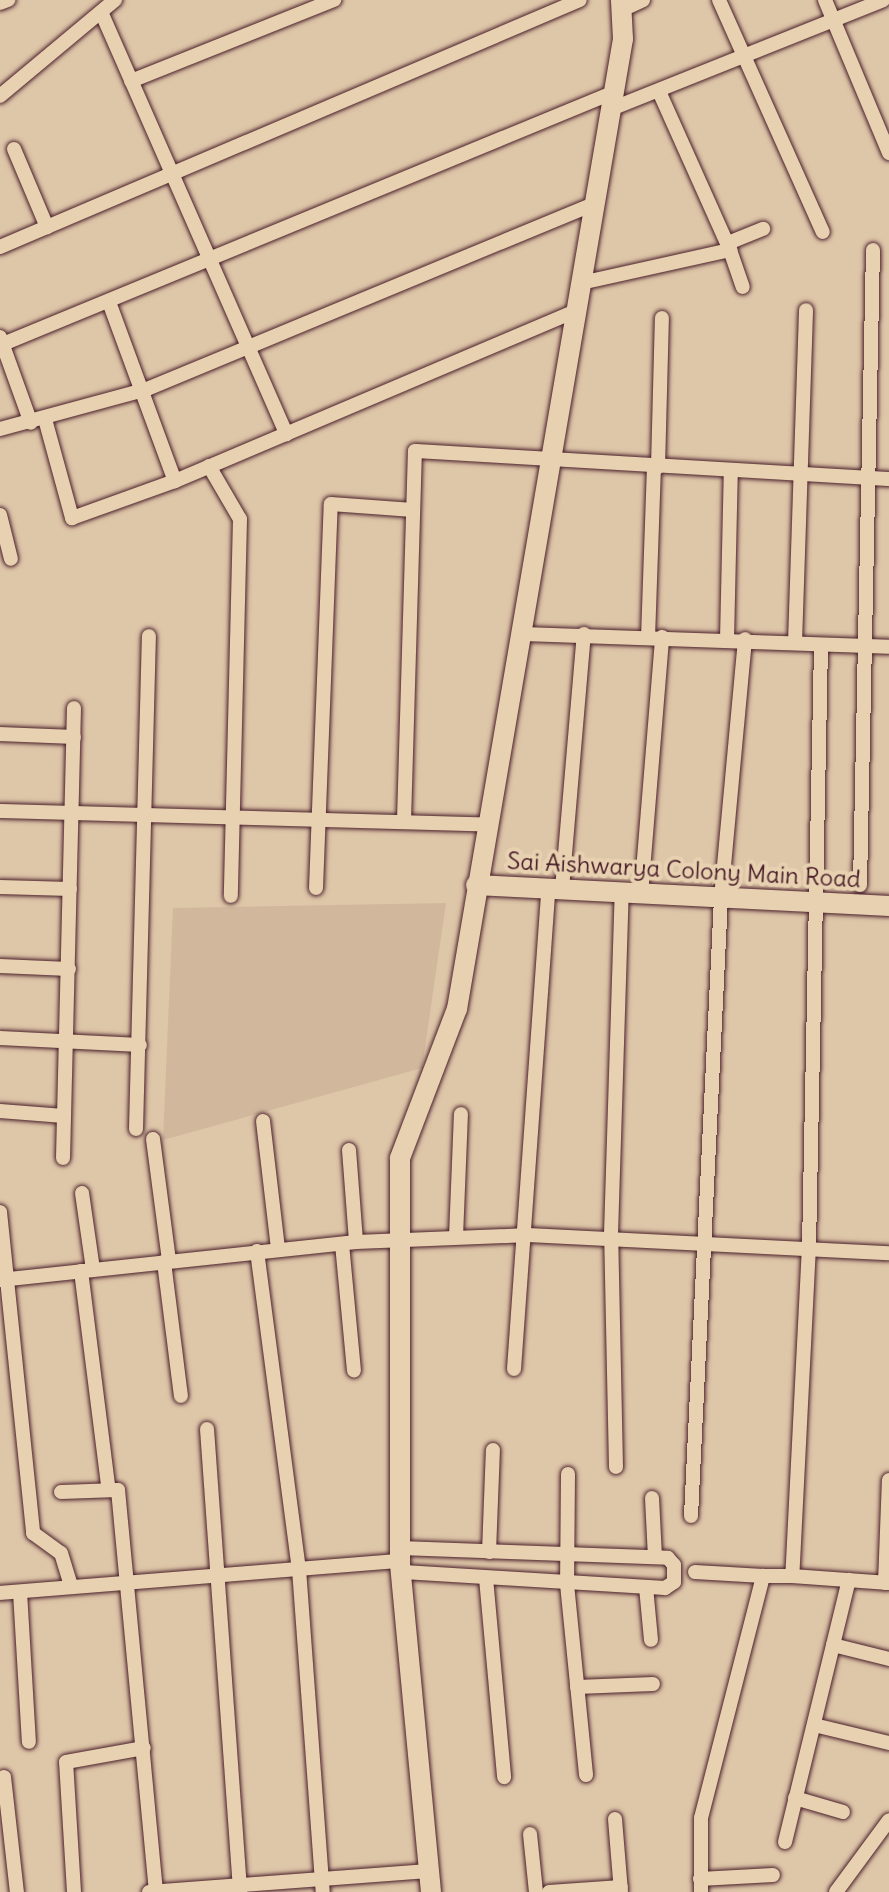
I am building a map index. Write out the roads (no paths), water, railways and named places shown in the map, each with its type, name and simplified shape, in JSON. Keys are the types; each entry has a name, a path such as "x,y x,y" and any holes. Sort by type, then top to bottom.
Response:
{"street":[{"path":"0,3 8,0"},
{"path":"0,96 102,14 115,0"},
{"path":"131,81 334,0"},
{"path":"0,247 168,171 580,0"},
{"path":"719,0 823,232"},
{"path":"825,0 887,145"},
{"path":"574,312 175,481 72,518 38,421 1,340 109,302 208,257 612,101 659,91 832,16 883,0"},
{"path":"148,1892 429,1882 401,1560 395,1239 403,1133 457,1009 476,885 523,634 548,459 581,283 591,205 629,3"},
{"path":"102,14 168,171 286,434"},
{"path":"659,91 729,246 743,287"},
{"path":"14,149 47,227"},
{"path":"0,429 147,389 245,345 591,205"},
{"path":"581,283 729,246 763,229"},
{"path":"860,885 860,645 870,479 873,250"},
{"path":"109,302 147,389 175,481"},
{"path":"795,643 806,310"},
{"path":"616,1467 611,1234 632,894 655,637 656,467 662,318"},
{"path":"404,820 415,451 656,467 802,471 889,479"},
{"path":"209,466 240,519 231,896"},
{"path":"727,640 731,470"},
{"path":"316,888 331,504 413,510"},
{"path":"0,515 11,559"},
{"path":"523,634 745,639 889,647"},
{"path":"514,1369 528,1235 555,889 584,634"},
{"path":"136,1129 149,636"},
{"path":"691,1516 707,1239 721,898 745,639"},
{"path":"792,1576 809,1246 821,645"},
{"path":"63,1158 74,708"},
{"path":"0,734 74,737"},
{"path":"0,811 404,820 488,825"},
{"name":"Sai Aishwarya Colony Main Road","path":"476,885 889,906"},
{"path":"0,887 70,889"},
{"path":"0,966 69,969"},
{"path":"0,1038 140,1045"},
{"path":"0,1111 64,1116"},
{"path":"456,1237 461,1114"},
{"path":"263,1121 278,1249"},
{"path":"153,1139 181,1396"},
{"path":"349,1150 354,1370"},
{"path":"82,1193 108,1486"},
{"path":"0,1212 3,1279 33,1533 61,1553 71,1586"},
{"path":"3,1279 278,1249 456,1237 611,1234 889,1253"},
{"path":"257,1251 299,1569 322,1885"},
{"path":"207,1429 221,1574 240,1889"},
{"path":"489,1552 493,1450"},
{"path":"568,1474 567,1584 586,1775"},
{"path":"695,1572 887,1583 889,1480"},
{"path":"61,1492 108,1486 118,1490 156,1892"},
{"path":"652,1498 655,1557"},
{"path":"0,1593 401,1560 430,1549 655,1557 672,1560 674,1582 646,1587 432,1574 401,1560"},
{"path":"430,1549 432,1574"},
{"path":"763,1576 701,1818 701,1885 773,1875"},
{"path":"486,1578 504,1777"},
{"path":"785,1842 849,1580"},
{"path":"646,1587 651,1640"},
{"path":"20,1592 29,1742"},
{"path":"833,1645 889,1659"},
{"path":"577,1687 653,1684"},
{"path":"814,1725 889,1743"},
{"path":"74,1892 66,1762 144,1748"},
{"path":"4,1777 7,1873 17,1892"},
{"path":"795,1798 843,1812"},
{"path":"549,1892 621,1890 615,1819"},
{"path":"836,1892 889,1820"},
{"path":"530,1834 536,1892"}]}
